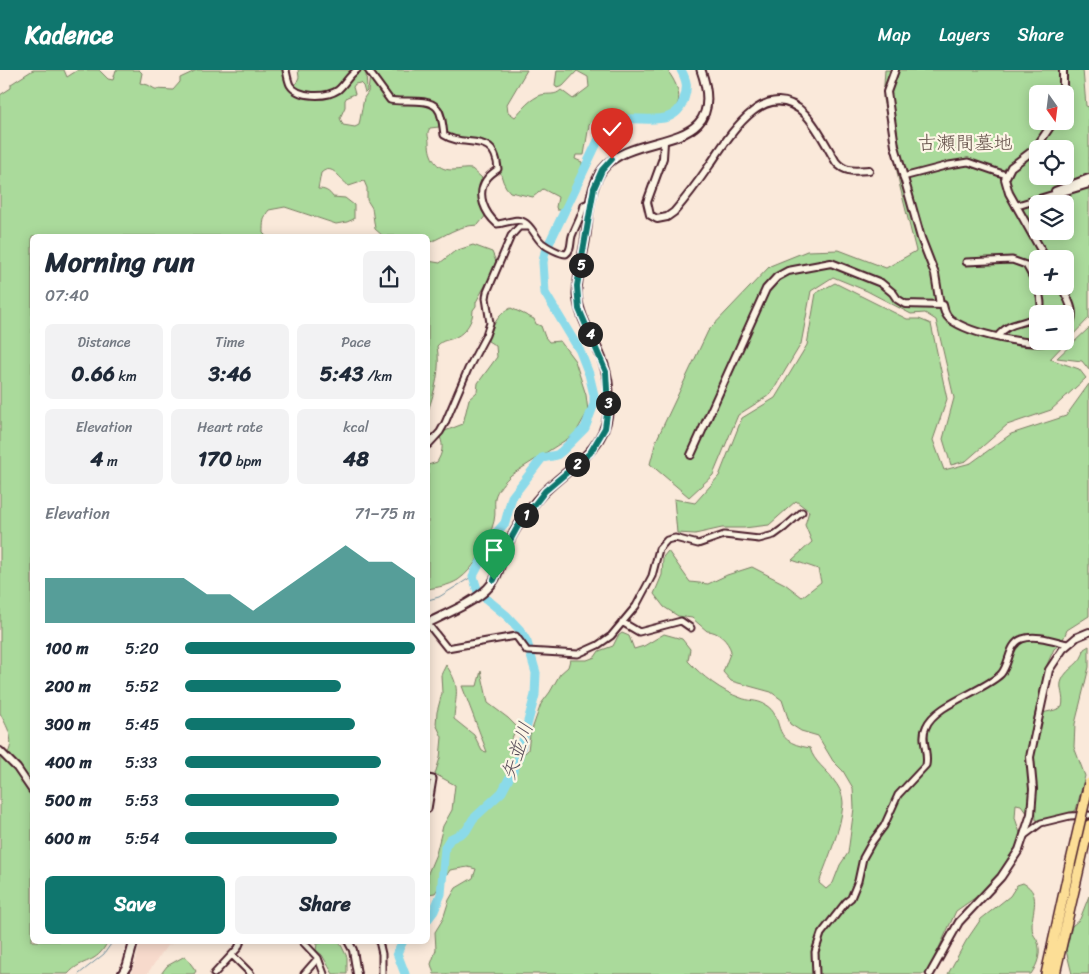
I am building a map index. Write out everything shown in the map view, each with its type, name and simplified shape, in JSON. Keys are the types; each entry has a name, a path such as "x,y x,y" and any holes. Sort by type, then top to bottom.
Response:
{"highway":[{"path":"1046,974 1089,783"},
{"path":"1056,974 1089,825"}],"main road":[{"path":"430,622 487,590 494,580 507,546 518,526 545,491 590,453 605,428 608,407 606,372 581,315 577,294 591,202 597,179 612,159 632,150 664,142 687,132 703,115 708,93 701,70"},
{"path":"122,974 127,966 133,944"}],"street":[{"path":"286,70 290,86 301,93 319,95 338,90 357,70"},
{"path":"368,70 390,100 415,101 433,105 438,109 444,135 482,143 490,147 498,169 484,183 482,195 484,206 497,224 518,220 524,222 544,244 561,254 569,253 572,235 582,216 584,205 591,202"},
{"path":"895,70 888,86 887,98 895,146 921,238 935,274 940,305"},
{"path":"1063,70 1063,85"},
{"path":"664,142 663,158 647,202 650,215 657,219 667,217 674,212 744,119 761,106 774,102 780,101 793,105 804,114 836,162 843,169 850,171 869,170"},
{"path":"1041,250 1006,188 1006,174 1011,167 1035,149 1048,130"},
{"path":"903,177 968,162 1006,174"},
{"path":"1016,206 1089,178"},
{"path":"1049,194 1067,192 1089,184"},
{"path":"430,443 445,424 468,370 486,335 490,318 486,294 510,236 519,227 529,227"},
{"path":"966,262 1012,260 1026,265 1036,286 1041,305"},
{"path":"691,455 766,289 773,280 782,274 822,264 836,264 881,283 897,299 905,304 943,305 945,314 950,319 974,330 997,337 1029,340"},
{"path":"997,337 1008,326 1029,320"},
{"path":"430,626 447,648 516,636 527,651 578,654 604,640 636,606 652,576 659,549 668,540 675,538 698,544 724,535 759,539 774,535 785,528 802,512"},
{"path":"622,622 639,632 681,621 691,628"},
{"path":"930,974 959,922 1002,877 1025,835 1032,805 1033,789 1030,757 1032,740 1049,670 1055,659 1068,644 1077,637 1089,632"},
{"path":"816,974 814,952 821,934 851,898 863,858 884,826 898,795 926,765 924,739 927,724 941,711 998,677 1006,667 1015,643 1020,640 1032,637 1068,644"},
{"path":"0,751 13,763 30,787"},
{"path":"430,778 433,779 430,797"},
{"path":"1025,835 1041,824 1070,816 1089,815"},
{"path":"214,974 232,955 239,944"},
{"path":"305,944 318,958 324,974"},
{"path":"350,944 353,950 356,974"},
{"path":"380,944 382,954 382,974"},
{"path":"232,955 251,974"},
{"path":"304,974 318,958"}],"shaded area":[{"path":"140,944 171,944 166,947 147,974 131,974"}],"green space":[{"path":"33,70 64,70 67,77 78,70 99,70 108,79 113,80 116,70 139,70 142,73 140,83 155,89 173,90 180,82 180,78 197,70 285,70 288,84 301,95 333,94 355,72 364,70 366,73 367,91 365,93 360,83 355,84 353,87 355,94 347,97 345,100 345,107 340,118 343,125 355,127 359,125 364,98 368,92 370,74 389,102 426,104 436,109 439,127 430,128 428,134 432,157 442,168 452,170 472,169 482,178 481,188 487,214 478,225 457,229 430,242 430,234 381,234 375,229 372,208 367,200 367,188 364,181 349,186 333,171 325,170 321,173 318,189 327,191 333,197 345,198 354,205 354,219 336,224 285,207 269,210 264,218 264,234 30,234 30,780 8,753 11,743 10,738 0,713 0,95 11,88 11,84"},
{"path":"298,70 355,70 337,89 320,94 301,92 291,85 296,84 299,77"},
{"path":"371,70 527,70 507,104 508,112 515,117 530,101 541,95 554,94 561,90 573,99 589,87 588,77 577,71 563,86 557,88 555,85 557,70 667,70 676,86 679,100 677,106 672,111 655,117 618,119 605,122 599,115 589,125 584,155 576,155 575,159 582,162 582,168 562,210 557,210 558,197 543,189 533,197 510,192 503,181 497,157 487,142 475,139 451,138 444,129 437,106 391,99"},
{"name":"古瀬間墓地","path":"885,70 1083,70 1086,106 1089,107 1089,318 1074,334 1074,305 1029,305 1029,350 1059,350 1050,359 1079,369 1086,378 1051,410 1007,425 966,461 951,465 943,439 954,398 936,320 925,313 911,314 867,291 833,277 811,291 801,344 771,394 738,415 713,475 689,497 650,464 656,441 708,331 770,266 807,251 839,250 886,268 916,251 900,187 883,99"},
{"path":"473,245 492,252 497,264 476,302 472,318 466,329 460,335 437,346 438,371 430,404 430,261 440,263 455,251"},
{"path":"835,283 907,319 919,319 931,324 947,399 933,440 944,470 971,463 1011,434 1066,416 1089,384 1089,616 1067,630 1062,642 1054,649 1045,669 1027,757 1030,788 1028,814 1021,805 1016,804 1015,818 1020,833 1020,840 989,888 956,911 927,974 434,974 431,964 436,950 435,932 443,919 449,900 456,888 473,878 476,869 468,867 450,870 435,893 430,894 430,868 436,854 443,826 452,810 455,785 435,774 440,758 442,737 436,724 437,712 442,693 441,675 446,665 456,686 454,719 474,735 482,751 487,752 462,686 477,686 481,671 488,703 517,727 511,740 513,753 525,753 528,750 530,735 541,704 560,674 568,667 570,660 587,660 595,657 599,651 613,646 618,636 622,633 629,636 634,649 644,646 664,634 682,639 690,649 688,661 693,667 712,683 726,691 744,699 764,704 771,709 782,734 796,745 810,748 814,758 832,777 842,795 842,814 834,844 819,883 826,889 833,883 840,865 848,853 854,808 853,788 843,771 833,761 818,736 801,731 790,724 782,700 771,692 731,681 723,672 731,651 722,637 707,631 692,618 678,616 664,607 654,594 662,575 663,557 668,551 690,582 708,584 727,575 752,567 785,584 802,597 821,582 818,569 792,560 812,542 805,525 809,511 796,501 769,525 722,528 695,534 677,533 674,499 695,503 719,476 742,418 775,398 807,345 816,293"},
{"path":"511,308 534,319 536,324 541,326 549,342 560,341 575,361 586,395 588,411 575,434 511,475 502,485 495,498 495,518 492,529 471,569 454,582 430,589 430,464 437,462 439,459 442,447 440,437 445,431 463,424 469,399 477,392 478,383 497,357 496,346 488,341 499,317"},
{"path":"1089,328 1089,370 1082,361 1057,358 1066,350 1074,350 1074,342"},
{"path":"1089,646 1089,667 1075,724 1074,747 1085,776 1076,810 1057,818 1036,820 1033,757 1042,713 1062,707 1062,680 1081,658 1084,649"},
{"path":"0,755 14,769 30,792 30,944 106,944 94,958 79,965 68,974 0,974"},
{"path":"1023,883 1030,888 1035,899 1032,926 1039,953 1036,966 1031,974 948,974 966,941 981,919 1010,896 1017,885"},
{"path":"1089,896 1089,974 1072,974 1066,950 1072,926 1080,919"},
{"path":"317,944 340,944 347,957 347,974 333,974 322,955 316,950"},
{"path":"185,956 196,971 194,974 161,974 167,966"}],"waterway":[{"path":"430,916 441,894 445,847 450,839 466,831 473,819 502,792 517,763 535,695 536,673 527,642 520,630 507,616 478,592 473,576 496,533 505,523 512,497 542,458 557,455 585,428 594,404 589,374 580,351 545,293 543,262 545,252 605,126 614,121 625,119 660,119 670,116 678,110 685,95 685,77 681,70"},
{"path":"430,599 439,597 473,576"},
{"path":"79,974 104,954 111,944"},
{"name":"矢並川","path":"402,944 397,953 405,974"}],"route":[{"path":"494,580 507,546 518,526 545,491 590,453 605,428 608,415 606,372 579,309 577,286 594,188 602,170 612,159"}]}
